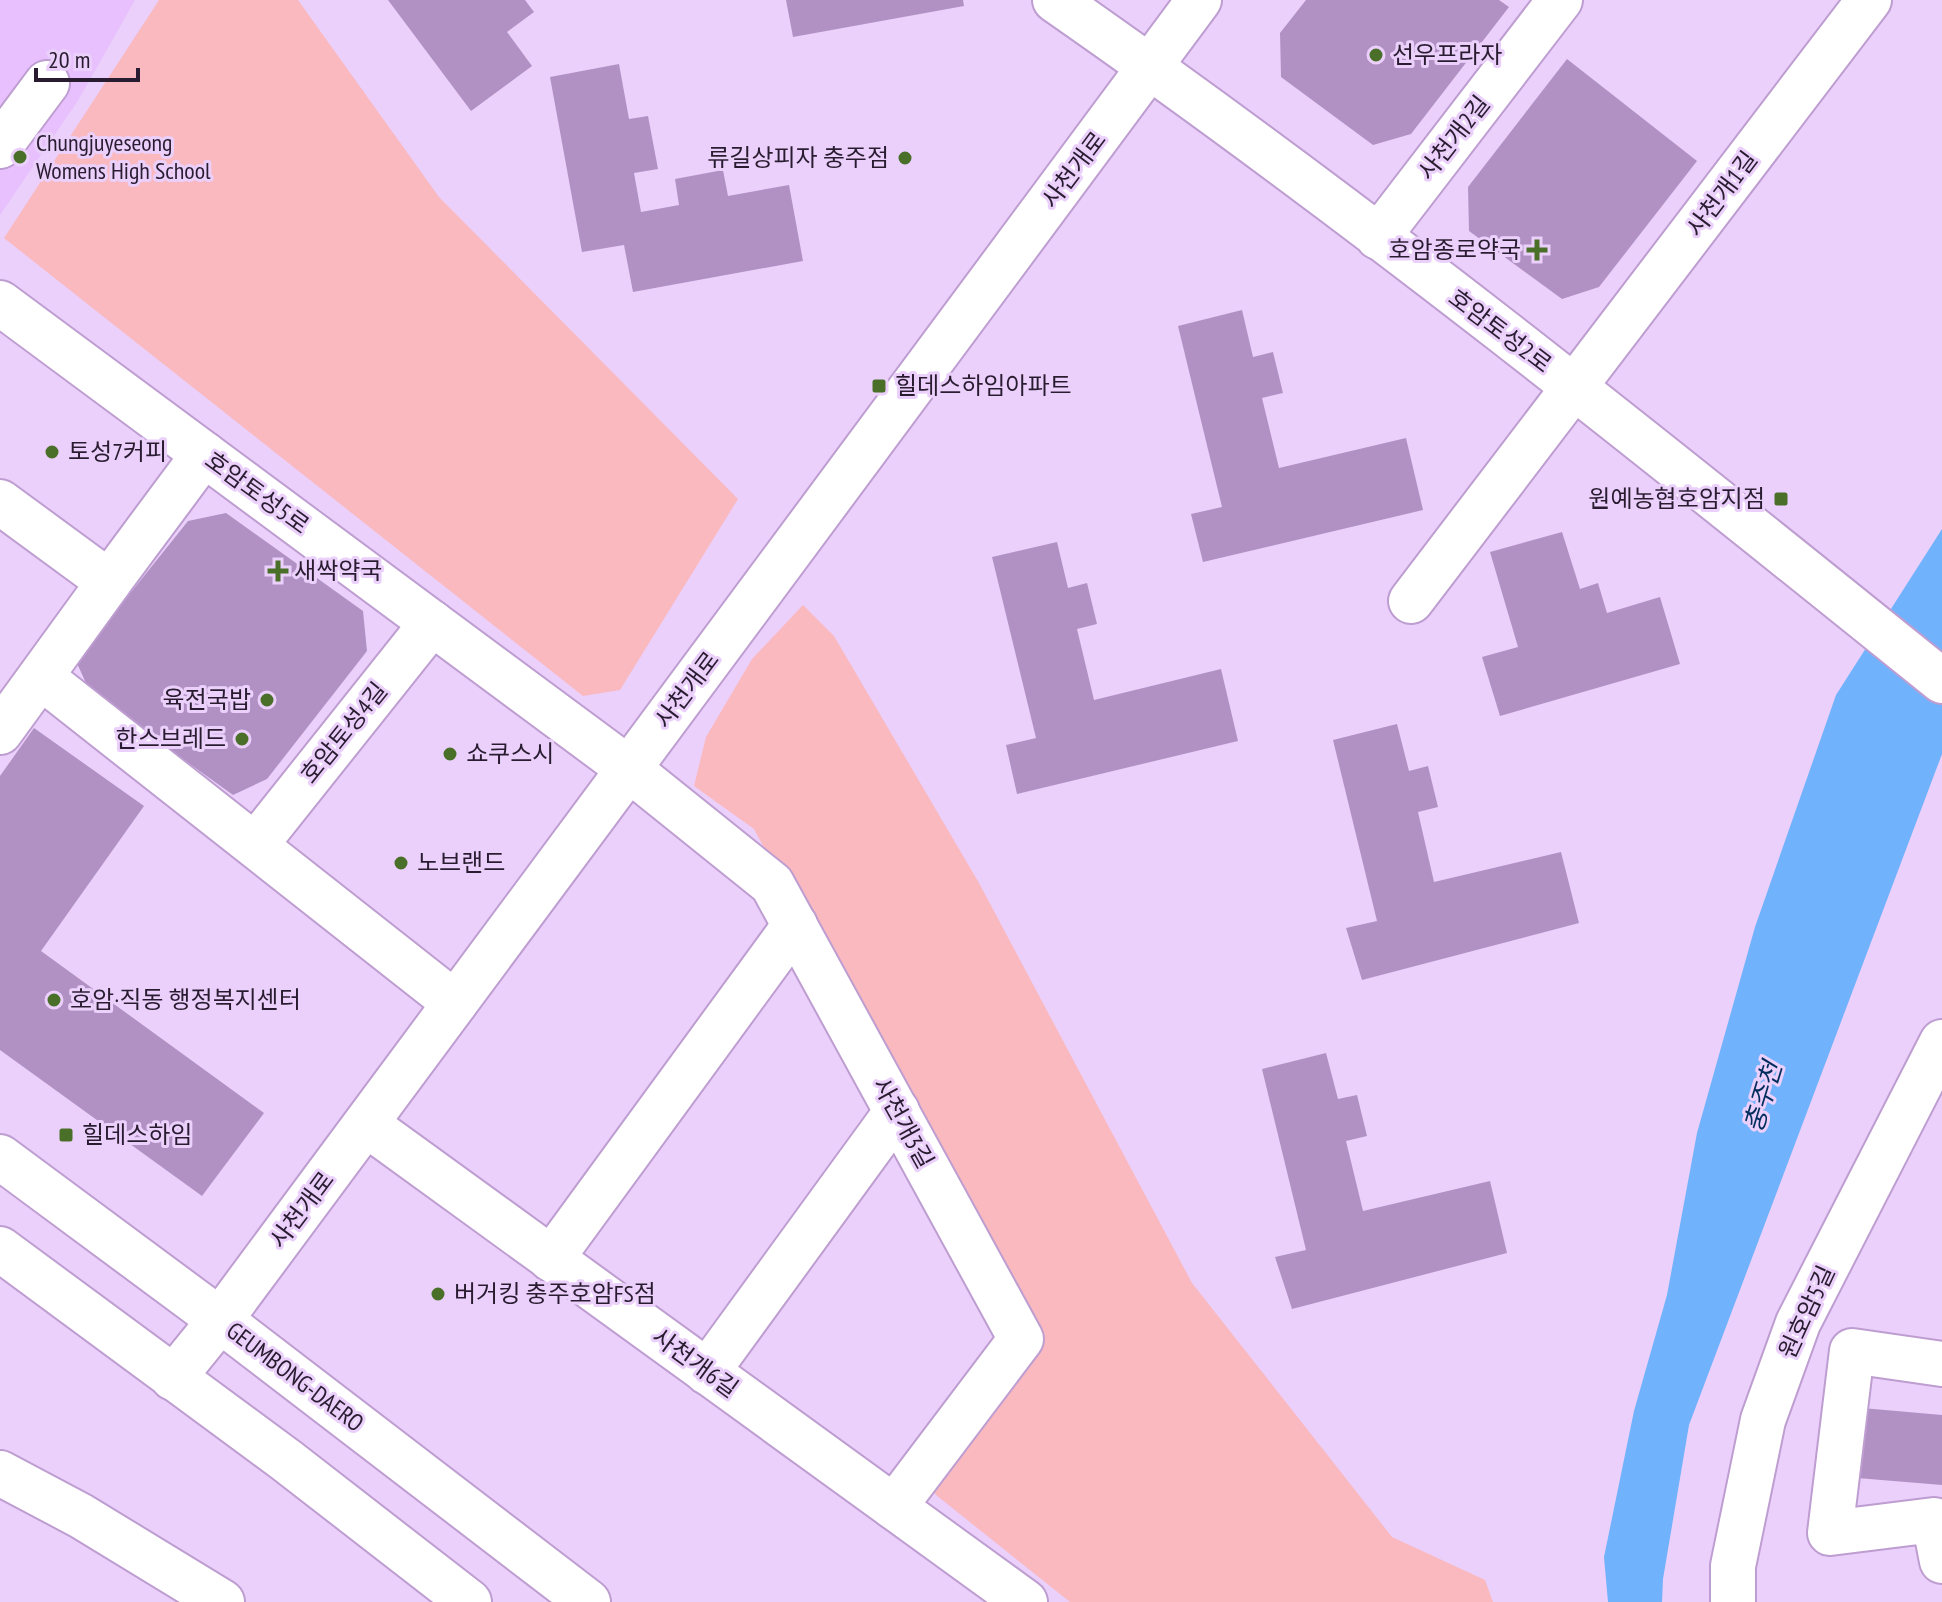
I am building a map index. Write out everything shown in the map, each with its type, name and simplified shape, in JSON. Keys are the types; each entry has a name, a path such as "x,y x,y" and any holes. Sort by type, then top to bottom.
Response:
{"street":[{"name":"호암토성2로","path":"1055,0 1150,66 1574,387 1942,681"},
{"name":"사천개로","path":"173,1378 366,1124 1199,0"},
{"name":"사천개2길","path":"1378,237 1560,0"},
{"name":"사천개1길","path":"1411,601 1869,0"},
{"path":"0,146 47,83"},
{"name":"호암토성5로","path":"0,303 629,769"},
{"path":"0,732 204,454"},
{"path":"0,502 109,582"},
{"name":"호암토성4길","path":"256,844 432,623"},
{"path":"41,677 455,1003"},
{"name":"사천개3길","path":"629,769 772,884 1021,1339 894,1507"},
{"path":"551,1259 795,925"},
{"name":"원호암5길","path":"1733,1602 1733,1566 1763,1420 1793,1337 1942,1042"},
{"path":"707,1372 897,1111"},
{"name":"사천개6길","path":"366,1124 1025,1602"},
{"name":"GEUMBONG-DAERO","path":"0,1157 220,1320 588,1602"},
{"path":"0,1249 469,1602"},
{"path":"1942,1364 1852,1351 1830,1533 1934,1520 1942,1561"},
{"path":"0,1473 81,1516 222,1602"}],"shaded area":[{"name":"Chungjuyeseong Womens High School","path":"0,0 135,0 79,99 0,215"},
{"path":"159,0 298,0 439,197 738,499 620,690 583,696 4,238"},
{"path":"803,605 834,636 979,883 1192,1283 1392,1537 1485,1580 1493,1602 1070,1602 936,1495 932,1489 1032,1340 754,829 694,786 706,737 752,659"}],"water":[{"name":"충주천","path":"1942,529 1942,754 1689,1425 1663,1579 1662,1602 1608,1602 1604,1557 1634,1411 1667,1295 1697,1133 1755,927 1836,695"}],"building":[{"path":"388,0 525,0 534,12 507,32 532,66 471,111"},
{"path":"786,0 963,0 964,6 793,37"},
{"name":"선우프라자","path":"1306,0 1499,0 1509,7 1411,134 1373,145 1281,77 1280,33"},
{"path":"1567,59 1697,161 1599,287 1562,299 1469,231 1468,187"},
{"path":"619,64 629,119 648,116 658,169 634,173 641,212 679,205 675,179 723,170 728,196 789,185 803,261 633,292 624,245 582,252 550,77"},
{"path":"1242,310 1253,357 1273,352 1283,393 1262,398 1279,468 1406,438 1423,510 1203,562 1191,514 1222,507 1178,326"},
{"path":"226,513 363,611 367,651 267,779 233,795 90,692 76,661 188,521"},
{"path":"1562,532 1580,589 1598,583 1607,613 1660,597 1680,664 1500,716 1482,657 1518,647 1490,552"},
{"path":"1057,542 1068,588 1087,583 1097,624 1077,629 1094,700 1221,669 1238,741 1017,794 1006,745 1036,738 992,557"},
{"path":"1397,724 1409,771 1428,766 1438,807 1418,812 1434,882 1561,852 1579,923 1362,980 1346,928 1377,921 1333,740"},
{"name":"호암·직동 행정복지센터","path":"34,728 144,806 41,951 264,1113 202,1196 0,1050 0,776"},
{"path":"1326,1053 1338,1099 1357,1095 1367,1136 1346,1141 1363,1211 1490,1181 1507,1253 1292,1309 1275,1257 1306,1250 1262,1069"},
{"path":"1862,1408 1942,1415 1942,1485 1857,1478"}],"place":[{"name":"선우프라자","path":"1376,55"},
{"name":"Chungjuyeseong Womens High School","path":"20,157"},
{"name":"류길상피자 충주점","path":"905,158"},
{"name":"호암종로약국","path":"1537,250"},
{"name":"힐데스하임아파트","path":"879,386"},
{"name":"토성7커피","path":"52,452"},
{"name":"원예농협호암지점","path":"1781,499"},
{"name":"새싹약국","path":"278,571"},
{"name":"육전국밥","path":"267,700"},
{"name":"한스브레드","path":"242,739"},
{"name":"쇼쿠스시","path":"450,754"},
{"name":"노브랜드","path":"401,863"},
{"name":"호암·직동 행정복지센터","path":"54,1000"},
{"name":"힐데스하임","path":"66,1135"},
{"name":"버거킹 충주호암FS점","path":"438,1294"}]}
